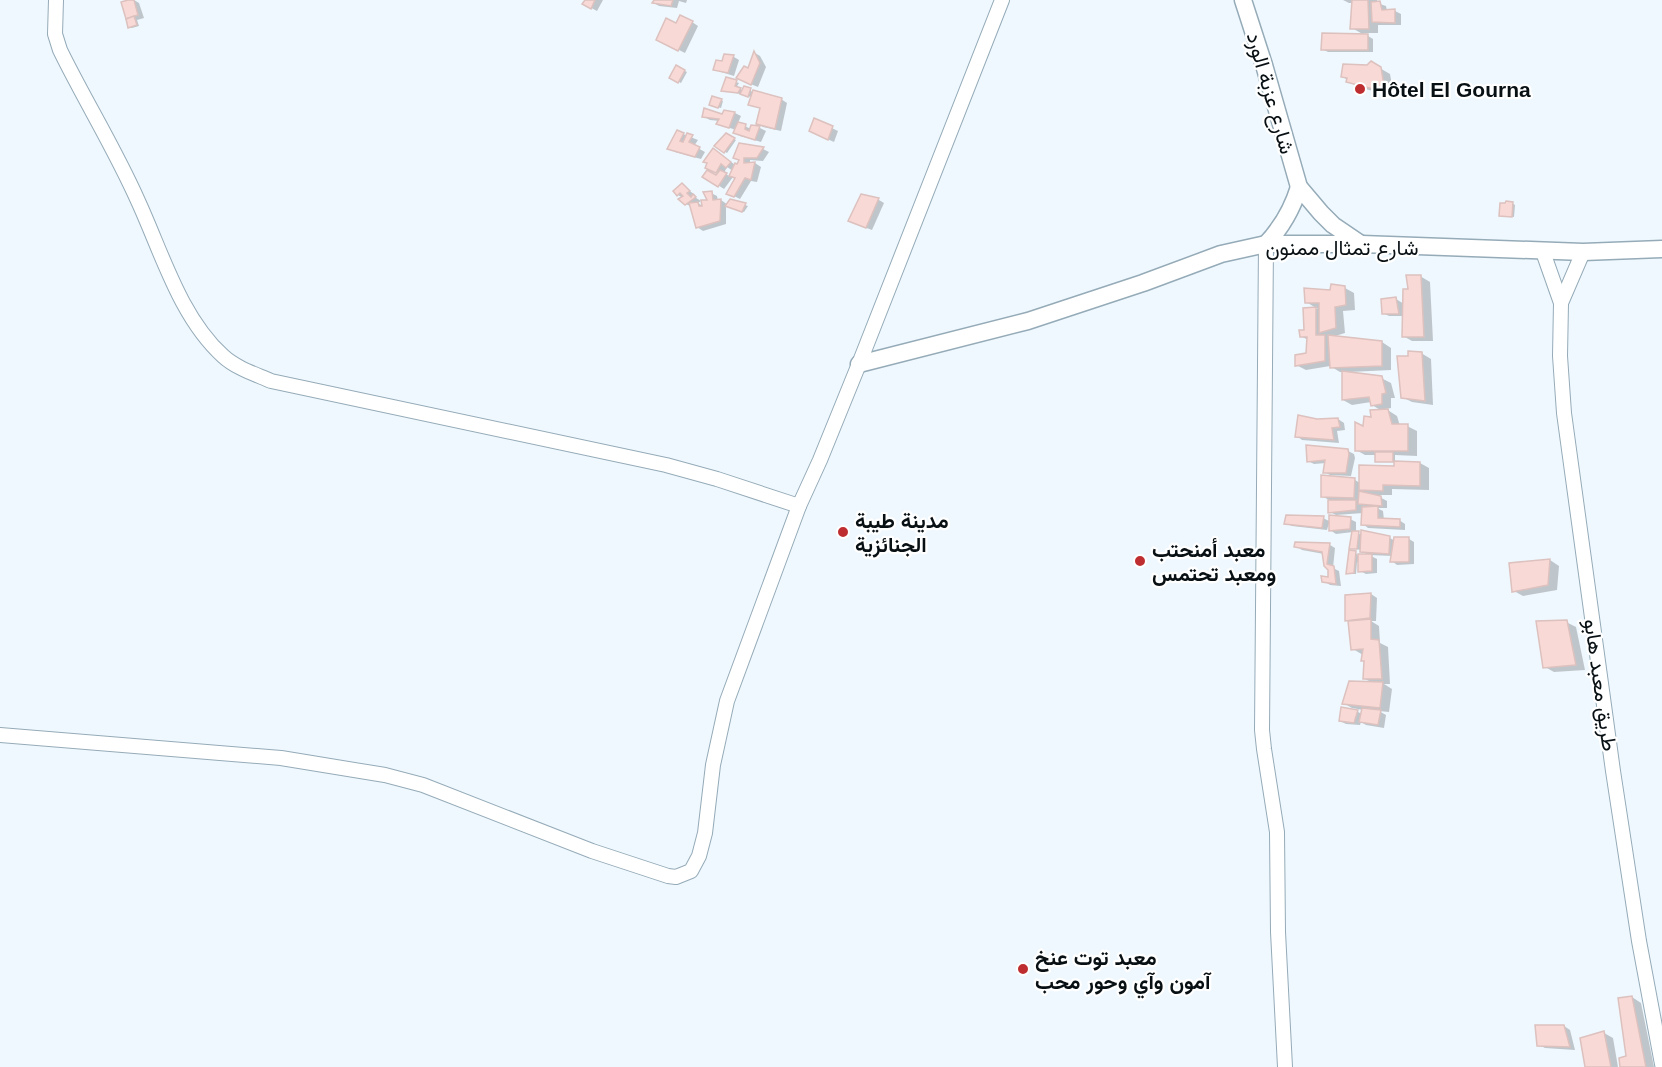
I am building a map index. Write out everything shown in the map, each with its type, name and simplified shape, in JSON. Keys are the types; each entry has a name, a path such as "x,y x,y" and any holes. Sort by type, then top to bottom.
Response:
{"street":[{"path":"56,0 55,34 60,50 137,198 177,290 204,336 224,357 242,369 272,381 666,465 799,506"},
{"path":"0,735 281,758 385,775 423,785 592,851 668,876 676,877 691,871 699,856 705,833 713,765 726,701 799,506 859,364 1002,0"},
{"name":"شارع عزبة الورد","path":"1243,0 1299,187 1309,201 1333,225 1362,244"},
{"path":"1285,1067 1278,932 1277,832 1262,729 1266,244 1287,218 1299,187"},
{"name":"شارع تمثال ممنون","path":"859,364 1028,321 1133,287 1221,254 1266,244 1362,244 1543,252 1662,249"},
{"name":"طريق معبد هابو","path":"1543,252 1561,303 1560,356 1564,413 1594,643 1630,886 1662,1064"},
{"name":"طريق معبد هابو","path":"1561,303 1583,252"}],"building":[{"path":"134,0 138,15 126,19 121,2"},
{"path":"585,0 595,0 591,9 582,4"},
{"path":"654,0 673,0 671,6 652,3"},
{"path":"1352,0 1368,0 1369,29 1350,29"},
{"path":"1380,1 1382,10 1395,9 1395,23 1372,22 1371,2"},
{"path":"680,15 693,21 678,51 656,40 666,18 676,23"},
{"path":"134,16 137,25 128,28 126,19"},
{"path":"1322,33 1368,34 1368,50 1321,50"},
{"path":"754,51 760,63 751,85 736,78 744,66 748,68"},
{"path":"724,54 734,55 728,73 713,70 716,60 722,61"},
{"path":"1371,61 1381,67 1385,92 1346,82 1347,78 1341,77 1343,64 1367,65"},
{"path":"676,65 685,70 678,83 669,78"},
{"path":"726,77 737,80 735,86 741,88 738,93 721,91"},
{"path":"744,86 751,88 748,97 740,94"},
{"path":"753,90 782,98 775,129 756,124 760,108 748,105"},
{"path":"712,96 722,99 718,108 709,105"},
{"path":"704,108 722,114 724,110 735,112 729,128 716,124 719,119 702,117"},
{"path":"814,118 833,126 828,140 809,131"},
{"path":"738,122 746,124 745,129 749,131 751,125 760,126 755,140 733,133"},
{"path":"677,130 684,133 680,141 683,142 687,133 693,135 689,142 700,147 695,157 667,149"},
{"path":"726,133 735,138 724,153 714,146"},
{"path":"739,143 764,147 757,158 744,158 744,163 755,162 751,180 745,178 734,197 726,194 735,178 729,176 735,163 737,164 739,160 733,158"},
{"path":"713,148 731,162 726,168 721,164 716,173 705,168 707,163 703,162"},
{"path":"707,170 716,175 720,170 727,173 718,187 702,177"},
{"path":"682,183 690,191 687,193 691,197 693,194 696,197 685,205 678,199 683,196 680,193 677,196 673,191"},
{"path":"712,191 713,200 721,199 720,221 696,228 689,203 698,202 699,206 702,206 701,200 707,200 703,192"},
{"path":"861,194 879,198 866,228 848,221"},
{"path":"730,199 746,203 742,212 725,206"},
{"path":"1513,202 1512,217 1499,216 1500,203"},
{"path":"1406,275 1421,275 1424,337 1402,337 1403,289 1408,289"},
{"path":"1331,284 1345,286 1346,305 1335,307 1336,328 1319,333 1319,303 1305,303 1304,288 1330,290"},
{"path":"1396,297 1399,314 1382,314 1381,299"},
{"path":"1316,307 1316,335 1325,335 1325,361 1295,366 1295,355 1306,353 1307,337 1300,337 1299,330 1304,330 1303,308"},
{"path":"1328,335 1382,341 1382,366 1330,368"},
{"path":"1408,351 1422,352 1425,401 1401,398 1397,356 1408,356"},
{"path":"1342,371 1382,376 1386,393 1382,394 1382,404 1371,406 1369,397 1342,400"},
{"path":"1388,409 1392,424 1408,424 1408,451 1355,451 1355,422 1363,426 1364,416 1371,417 1370,410"},
{"path":"1298,415 1317,419 1338,418 1340,427 1332,428 1334,440 1295,437"},
{"path":"1306,445 1348,449 1346,473 1323,473 1325,460 1307,462"},
{"path":"1375,452 1393,452 1393,462 1375,462"},
{"path":"1394,461 1420,462 1420,486 1383,485 1383,491 1359,490 1359,465 1394,466"},
{"path":"1321,475 1355,478 1354,498 1321,497"},
{"path":"1359,491 1381,496 1382,506 1358,504"},
{"path":"1328,500 1356,500 1356,510 1328,513"},
{"path":"1378,506 1378,518 1400,519 1400,527 1361,525 1362,507"},
{"path":"1286,515 1324,516 1322,528 1284,524"},
{"path":"1329,515 1351,517 1350,529 1329,531"},
{"path":"1361,530 1390,536 1389,554 1360,552"},
{"path":"1352,531 1359,531 1357,549 1349,549"},
{"path":"1394,537 1409,537 1409,562 1390,562"},
{"path":"1295,542 1330,543 1327,564 1334,566 1336,584 1322,582 1321,576 1328,577 1328,570 1324,566 1322,552 1294,547"},
{"path":"1349,550 1356,551 1354,573 1346,574"},
{"path":"1358,554 1372,554 1372,571 1358,572"},
{"path":"1550,559 1548,585 1512,592 1509,563"},
{"path":"1371,593 1370,618 1345,621 1345,595"},
{"path":"1371,619 1371,639 1379,640 1382,679 1363,679 1364,661 1361,661 1363,649 1351,650 1348,621"},
{"path":"1567,620 1576,665 1543,668 1536,621"},
{"path":"1349,681 1383,682 1380,708 1342,704"},
{"path":"1341,707 1358,710 1354,723 1339,721"},
{"path":"1362,708 1381,710 1378,725 1359,722"},
{"path":"1632,996 1646,1067 1620,1067 1619,1058 1626,1056 1618,998"},
{"path":"1535,1025 1564,1025 1570,1047 1537,1046"},
{"path":"1604,1031 1611,1067 1585,1067 1580,1038"}],"place":[{"name":"Hôtel El Gourna","path":"1360,89"},
{"name":"مدينة طيبة الجنائزية","path":"843,532"},
{"name":"معبد أمنحتب ومعبد تحتمس","path":"1140,561"},
{"name":"معبد توت عنخ آمون وآي وحور محب","path":"1023,969"}]}
